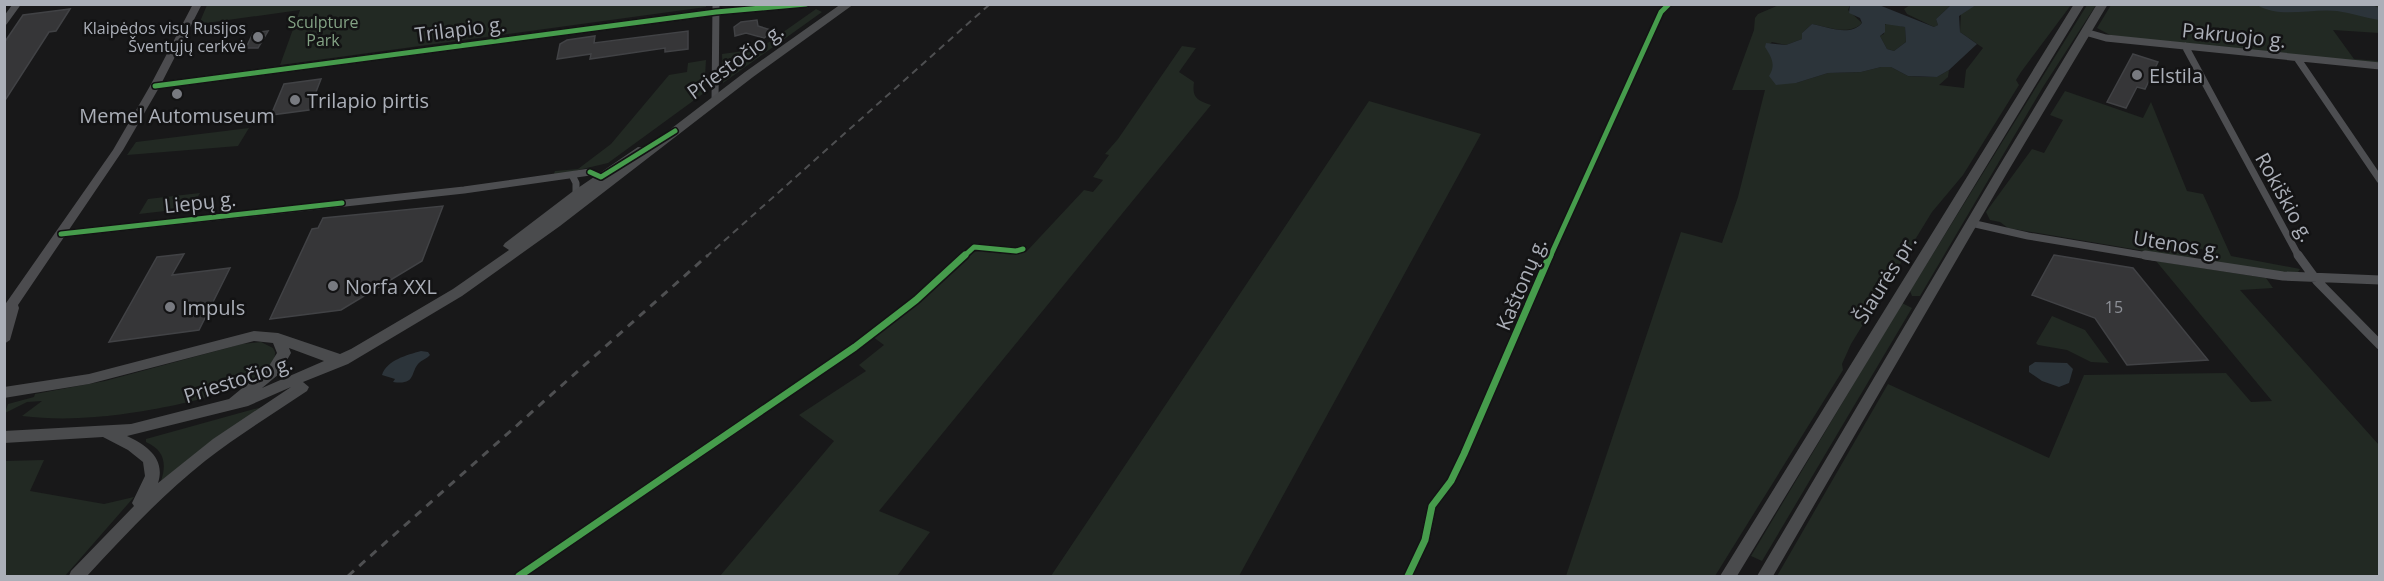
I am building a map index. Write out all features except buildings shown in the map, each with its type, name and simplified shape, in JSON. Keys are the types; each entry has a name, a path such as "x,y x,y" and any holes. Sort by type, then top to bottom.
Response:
{"main road":[{"path":"4,316 110,162 155,86 198,4"},
{"name":"Priestočio g.","path":"12,437 109,434 155,426 224,409 269,394 339,363 398,332 462,288 607,179 849,4"},
{"name":"Šiaurės pr.","path":"1728,576 2080,4"},
{"path":"1765,576 1971,223 2103,4"},
{"name":"Priestočio g.","path":"462,288 532,227 576,195 607,179"},
{"path":"1902,291 1911,301 1926,301"},
{"path":"4,340 14,304"},
{"path":"4,393 89,379 240,338 266,336 278,338 339,363"},
{"path":"224,409 274,370 284,353 278,338"},
{"path":"77,576 128,522 218,443 339,363"},
{"path":"109,434 141,449 150,456 154,465 150,486 128,522"}],"street":[{"path":"4,22 17,4"},
{"name":"Trilapio g.","path":"155,86 716,8 806,4"},
{"name":"Kaštonų g.","path":"1408,576 1425,540 1432,506 1451,481 1464,454 1660,12 1669,4"},
{"path":"715,101 716,8"},
{"name":"Pakruojo g.","path":"2085,32 2106,38 2379,66"},
{"name":"Rokiškio g.","path":"2185,46 2287,237 2317,281 2379,345"},
{"path":"2297,58 2379,180"},
{"name":"Liepų g.","path":"61,234 590,172 607,179"},
{"path":"572,175 576,183 576,195"},
{"name":"Utenos g.","path":"1971,223 2044,239 2317,281 2379,280"},
{"path":"519,576 855,347 916,300 974,247 1016,252 1023,249"}],"green space":[{"name":"Sculpture Park","path":"706,4 706,7 280,65 300,10 199,24 207,5"},
{"path":"1779,5 1850,5 1848,10 1862,23 1845,30 1812,24 1802,33 1802,39 1786,45 1772,42 1766,47 1773,60 1773,69 1796,83 1828,73 1861,72 1891,67 1908,76 1924,77 1937,77 1949,70 1948,77 1939,85 1964,88 1966,70 1983,48 1960,32 1961,13 1976,5 2071,5 2021,72 2016,80 2019,85 1963,175 1932,212 1851,344 1842,364 1843,370 1715,576 1566,576 1681,232 1722,243 1738,197 1765,90 1732,90 1754,30 1755,18 1758,14"},
{"path":"1910,5 1951,5 1936,19 1938,25 1934,27 1907,14 1904,9"},
{"path":"2087,5 2096,5 2043,87 1920,296 1912,296 1910,291"},
{"path":"2111,5 2379,5 2379,33 2333,30 2354,59 2379,61 2379,64 2112,36 2097,28"},
{"path":"816,9 822,12 723,83 722,54 759,49"},
{"path":"1888,23 1905,27 1906,42 1894,51 1887,49 1880,36 1884,34 1883,26"},
{"path":"1182,46 1196,48 1179,72 1194,82 1196,97 1211,105 879,511 930,532 897,576 720,576 834,441 799,415 866,371 859,365 884,345 873,337 908,311 974,252 987,250 1021,253 1027,251 1084,190 1093,192 1103,180 1093,177 1109,155 1105,154 1118,139"},
{"path":"706,60 704,93 608,163 553,176 555,171 578,169 611,144 669,75 687,72 688,63"},
{"path":"2065,91 2143,118 2151,102 2187,191 2203,194 2231,256 2300,269 2298,272 2294,274 2216,263 2202,249 2194,248 2196,257 2186,258 2008,228 2000,222 1990,220 1986,212 2032,149 2044,153 2063,120 2050,115"},
{"path":"1369,101 1481,134 1239,576 1051,576"},
{"path":"249,128 238,146 127,155 136,142"},
{"path":"200,193 191,208 139,214 148,199"},
{"path":"2156,261 2266,278 2273,288 2240,290 2379,445 2379,576 1777,576 1888,384 2049,458 2084,375 2226,373 2251,402 2272,401"},
{"path":"1902,303 1912,308 1762,561 1751,556"},
{"path":"2052,316 2085,330 2109,363 2091,362 2067,350 2038,345 2036,343"},
{"path":"261,342 273,348 275,352 269,367 253,380 198,400 137,412 86,418 22,416 42,401 27,402 5,413 8,404 34,397 35,394 105,381 242,344"},
{"path":"269,405 161,481 164,463 157,449 146,442 146,439"},
{"path":"44,460 30,491 104,504 134,497 65,576 5,576 5,461"}],"shaded area":[{"path":"1850,5 1879,5 1934,27 1938,25 1936,19 1951,5 1976,5 1959,16 1960,32 1977,44 1949,70 1937,77 1908,76 1891,67 1881,67 1861,72 1828,73 1796,83 1776,85 1769,76 1773,65 1765,47 1766,43 1786,45 1802,39 1802,33 1812,24 1845,30 1862,23 1860,18 1849,13","holes":["1885,24 1905,27 1906,42 1894,51 1887,49 1880,36 1885,32"]},
{"path":"2257,5 2372,5 2379,8 2379,20 2337,11 2286,12"},
{"path":"421,351 428,352 430,355 418,364 409,380 393,382 395,379 382,375 388,365 404,356"},
{"path":"2035,362 2067,363 2073,369 2069,383 2059,387 2042,381 2029,372 2029,366"}],"railway":[{"path":"706,257 990,4"},
{"path":"348,576 708,255"}],"cycle path":[{"path":"155,86 716,12 806,4"},
{"path":"1408,576 1425,540 1432,506 1451,481 1464,454 1542,274 1661,12 1669,4"},
{"path":"590,172 601,177 675,131"},
{"path":"61,234 342,203"},
{"path":"519,576 855,347 916,300 974,247 1016,251 1023,249"}],"place":[{"name":"Klaipėdos visų Rusijos Šventųjų cerkvė","path":"258,37"},
{"name":"Elstila","path":"2137,75"},
{"name":"Memel Automuseum","path":"177,94"},
{"name":"Trilapio pirtis","path":"295,100"},
{"name":"Norfa XXL","path":"333,286"},
{"name":"Impuls","path":"170,307"}]}
